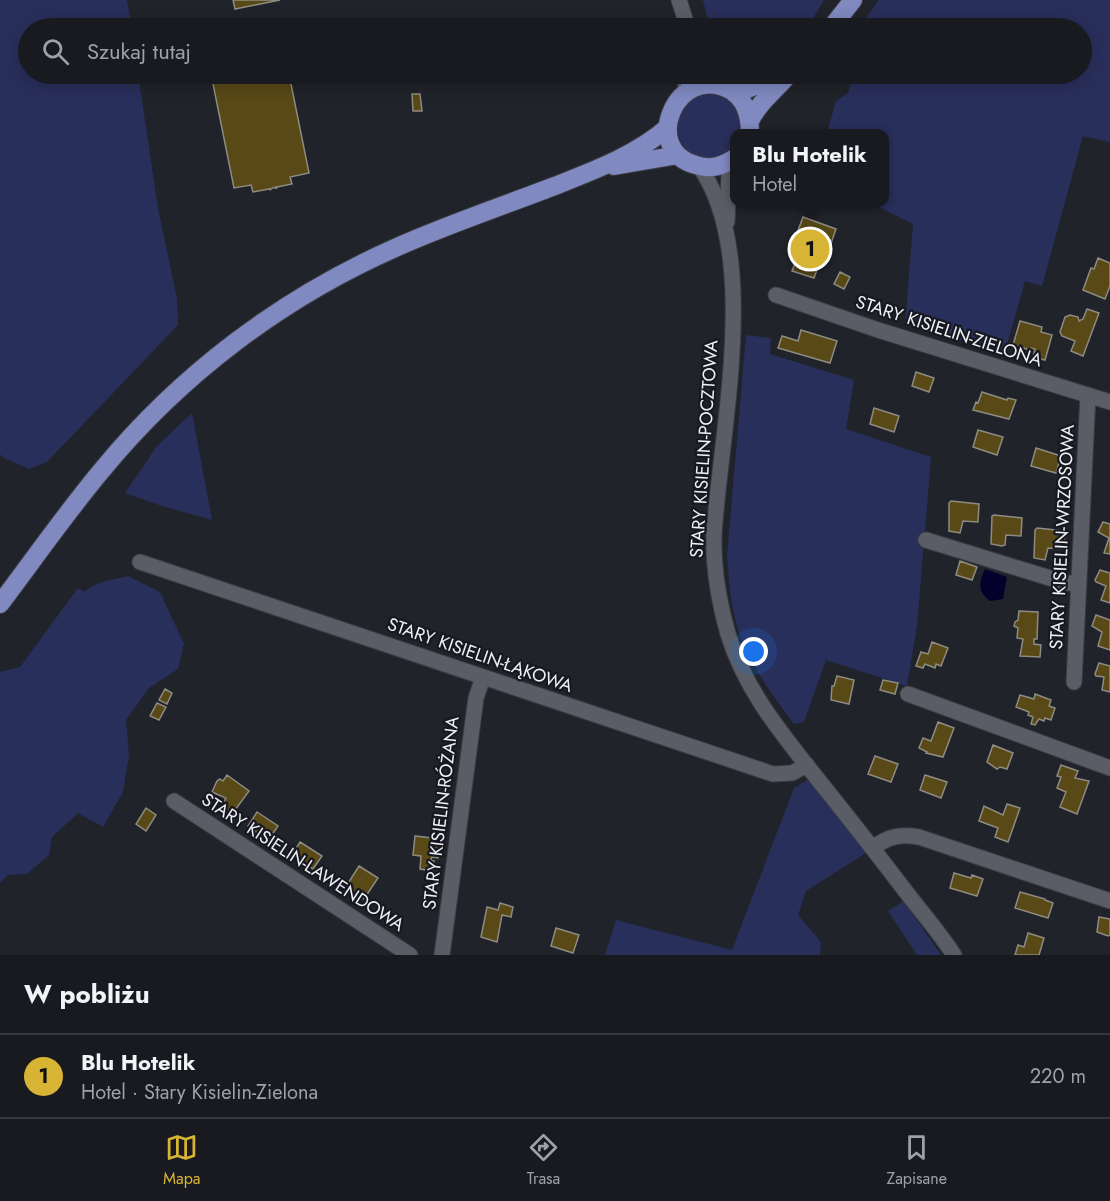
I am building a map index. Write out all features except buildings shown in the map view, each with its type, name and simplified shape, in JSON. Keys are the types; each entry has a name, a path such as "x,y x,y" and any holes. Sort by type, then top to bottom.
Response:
{"main road":[{"path":"839,18 854,0"},
{"path":"750,127 761,103 779,84"},
{"path":"730,161 710,168 689,163 678,155 669,138 668,127 674,106 685,93 700,86 721,85 745,104 750,127"},
{"path":"0,604 76,502 134,434 194,376 249,331 304,294 394,248 594,170 651,140 668,127"},
{"path":"594,170 678,155"}],"street":[{"path":"679,0 684,18"},
{"path":"685,84 685,93"},
{"name":"STARY KISIELIN-POCZTOWA","path":"699,166 711,186 726,231 732,265 731,358 714,537 717,588 729,636 741,668 756,697 954,955"},
{"name":"STARY KISIELIN-POCZTOWA","path":"726,231 730,172"},
{"name":"STARY KISIELIN-ZIELONA","path":"776,295 878,330 1110,402"},
{"name":"STARY KISIELIN-WRZOSOWA","path":"1074,682 1088,395"},
{"path":"926,540 1066,583 1078,583"},
{"name":"STARY KISIELIN-ŁĄKOWA","path":"140,562 773,774 792,773 807,765"},
{"name":"STARY KISIELIN-RÓŻANA","path":"442,955 476,698 483,677"},
{"path":"908,694 1110,768"},
{"name":"STARY KISIELIN-LAWENDOWA","path":"174,801 410,955"},
{"path":"873,848 893,836 904,834 919,837 1110,900"}],"shaded area":[{"path":"0,0 127,0 130,18 18,18 18,84 139,84 158,208 177,299 178,325 47,462 29,469 0,454"},
{"path":"703,0 824,0 813,18 708,18"},
{"path":"879,0 1110,0 1110,142 1083,136 1042,286 1025,281 1005,352 905,325 913,224 878,207 889,207 889,129 828,129 836,101 848,93 850,84 1092,84 1092,18 866,18"},
{"path":"711,93 726,98 736,106 741,117 742,129 730,129 730,153 704,159 691,154 683,145 678,133 678,120 684,108 694,99"},
{"path":"746,335 771,338 770,354 854,380 846,429 931,457 917,626 907,686 826,660 804,722 794,724 768,688 746,650 732,606 727,556"},
{"path":"192,413 212,520 125,493 157,446"},
{"path":"985,569 1007,577 1003,599 990,601 983,594 980,587"},
{"path":"128,576 160,592 184,644 178,669 149,688 126,720 129,755 123,792 103,827 78,813 52,837 49,855 27,874 8,875 0,883 0,672 20,667 78,588 85,592 99,583"},
{"path":"809,779 866,853 806,891 798,915 821,942 820,955 605,955 616,920 732,950 794,788"},
{"path":"904,901 941,955 917,955 888,911"}],"place":[{"name":"Blu Hotelik","path":"810,249"}]}
